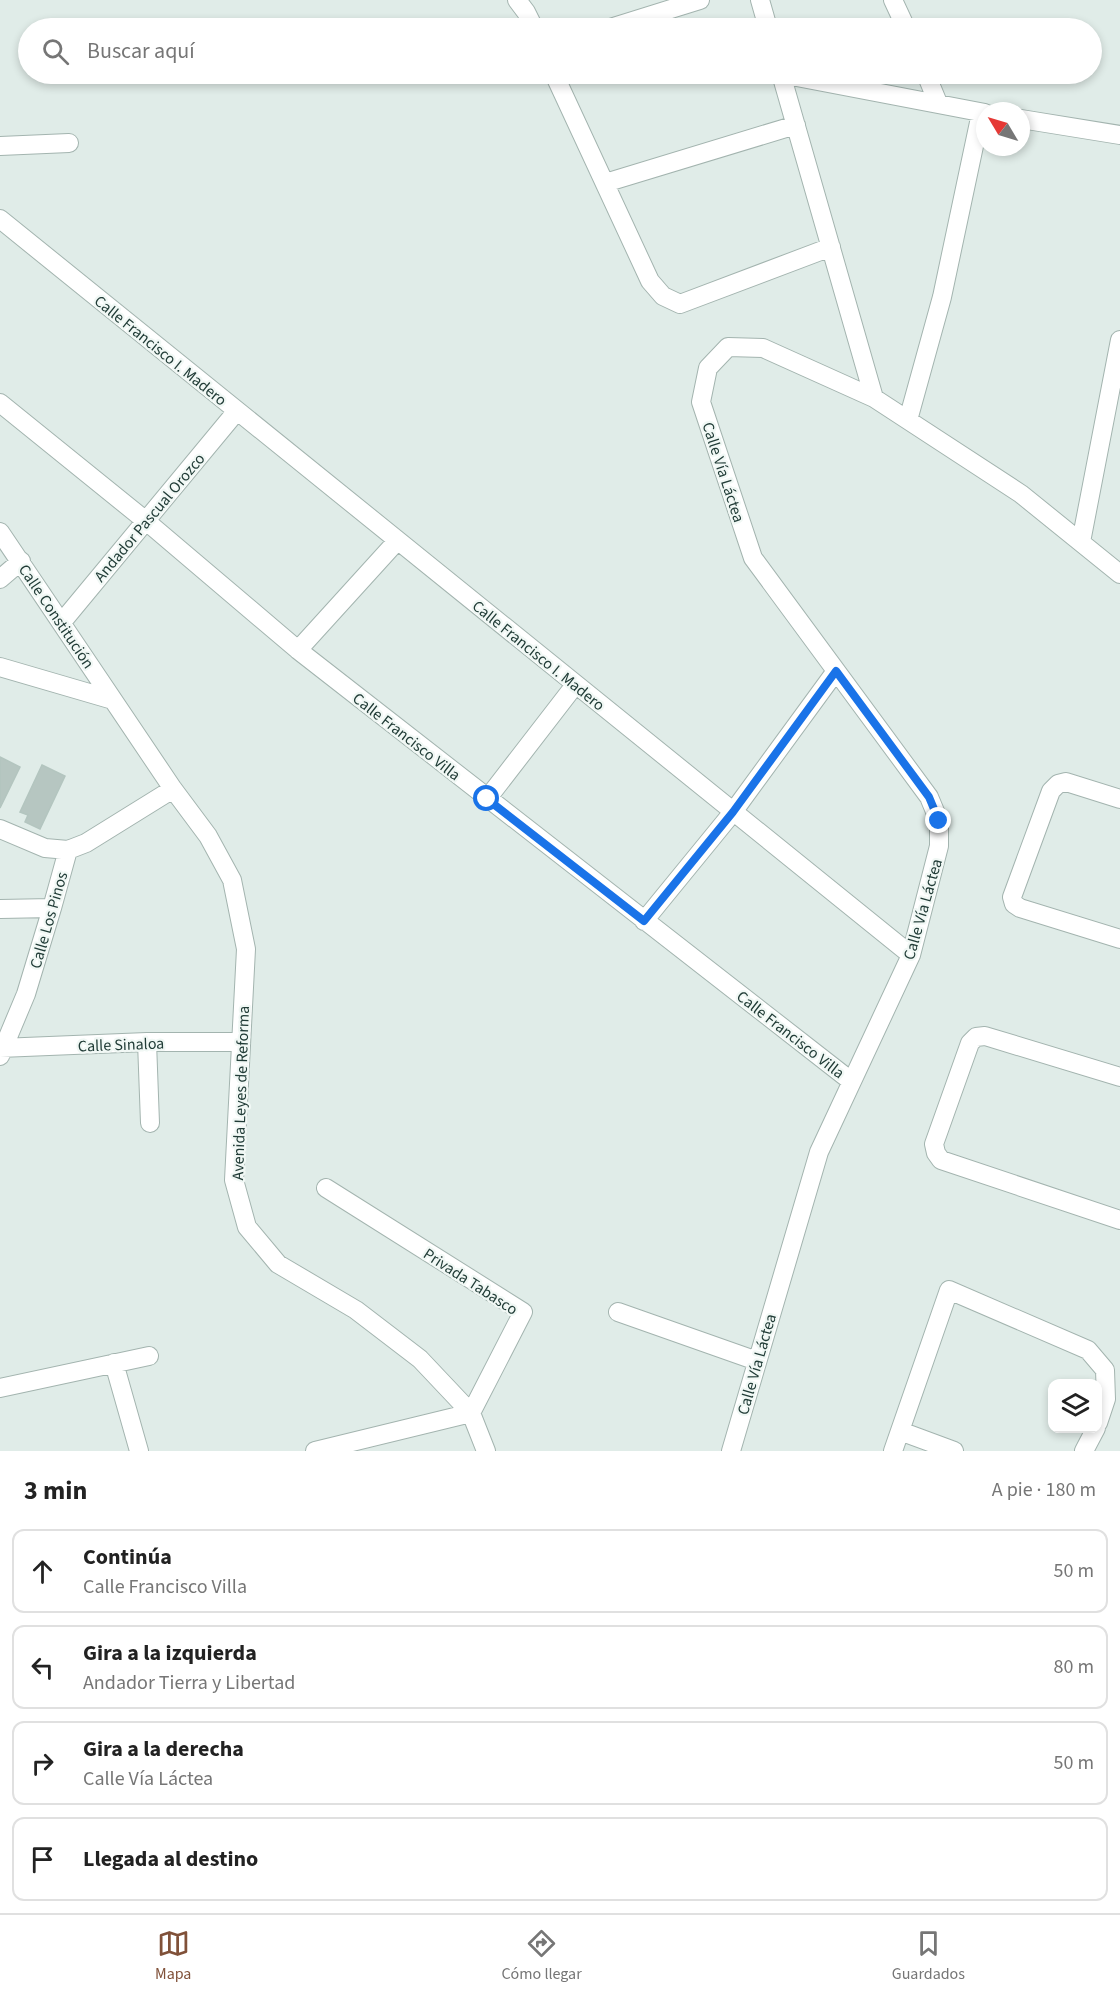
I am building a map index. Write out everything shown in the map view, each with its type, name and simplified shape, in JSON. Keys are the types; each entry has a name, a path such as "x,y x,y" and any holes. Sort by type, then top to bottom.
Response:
{"street":[{"path":"517,0 529,18"},
{"path":"642,18 700,0"},
{"path":"760,0 765,18"},
{"path":"893,0 901,18"},
{"path":"559,84 650,281 663,296 681,304 831,247"},
{"path":"784,84 874,398 1021,494 1120,574"},
{"path":"835,84 976,111"},
{"path":"930,84 938,103"},
{"path":"1030,120 1120,135"},
{"path":"605,183 796,125"},
{"path":"0,146 69,143"},
{"path":"908,420 942,297 976,144"},
{"name":"Calle Francisco I. Madero","path":"0,219 236,412 911,955"},
{"path":"1081,543 1120,340"},
{"name":"Calle Vía Láctea","path":"730,1451 819,1152 911,955 939,846 939,821 929,797 753,558 701,402 708,368 728,347 763,348 874,398"},
{"name":"Calle Francisco Villa","path":"0,403 146,521 298,650 851,1081"},
{"name":"Andador Pascual Orozco","path":"62,622 236,412"},
{"name":"Calle Constitución","path":"0,532 113,700"},
{"path":"298,650 397,541"},
{"path":"0,579 21,561"},
{"path":"0,667 113,700"},
{"path":"644,921 733,812 836,671"},
{"path":"487,799 575,685"},
{"name":"Avenida Leyes de Reforma","path":"113,700 208,836 232,880 246,949 234,1180 247,1227 278,1264 356,1310 420,1359 471,1413"},
{"path":"1120,799 1066,782 1058,784 1051,791 1012,897 1014,904 1020,908 1120,939"},
{"path":"68,850 87,843 173,789"},
{"name":"Calle Los Pinos","path":"0,829 45,848 68,850 26,994 1,1050"},
{"path":"0,909 52,908"},
{"path":"1120,1077 985,1036 976,1037 969,1043 934,1144 940,1160 1120,1220"},
{"path":"147,1042 150,1123"},
{"name":"Calle Sinaloa","path":"1,1050 147,1042 241,1042"},
{"name":"Privada Tabasco","path":"326,1188 523,1312 471,1413"},
{"path":"893,1451 949,1290 1089,1350 1105,1370 1106,1399 1102,1411"},
{"path":"618,1312 757,1361"},
{"path":"0,1388 149,1356"},
{"path":"114,1363 139,1451"},
{"path":"315,1451 471,1413 486,1451"},
{"path":"900,1431 954,1451"},
{"path":"1084,1451 1093,1433"}],"building":[{"path":"0,757 20,767 0,808"},
{"path":"42,765 65,776 40,829 25,822 28,815 20,812"}],"route":[{"path":"487,799 644,921 733,812 836,671 929,797 939,821"}]}
